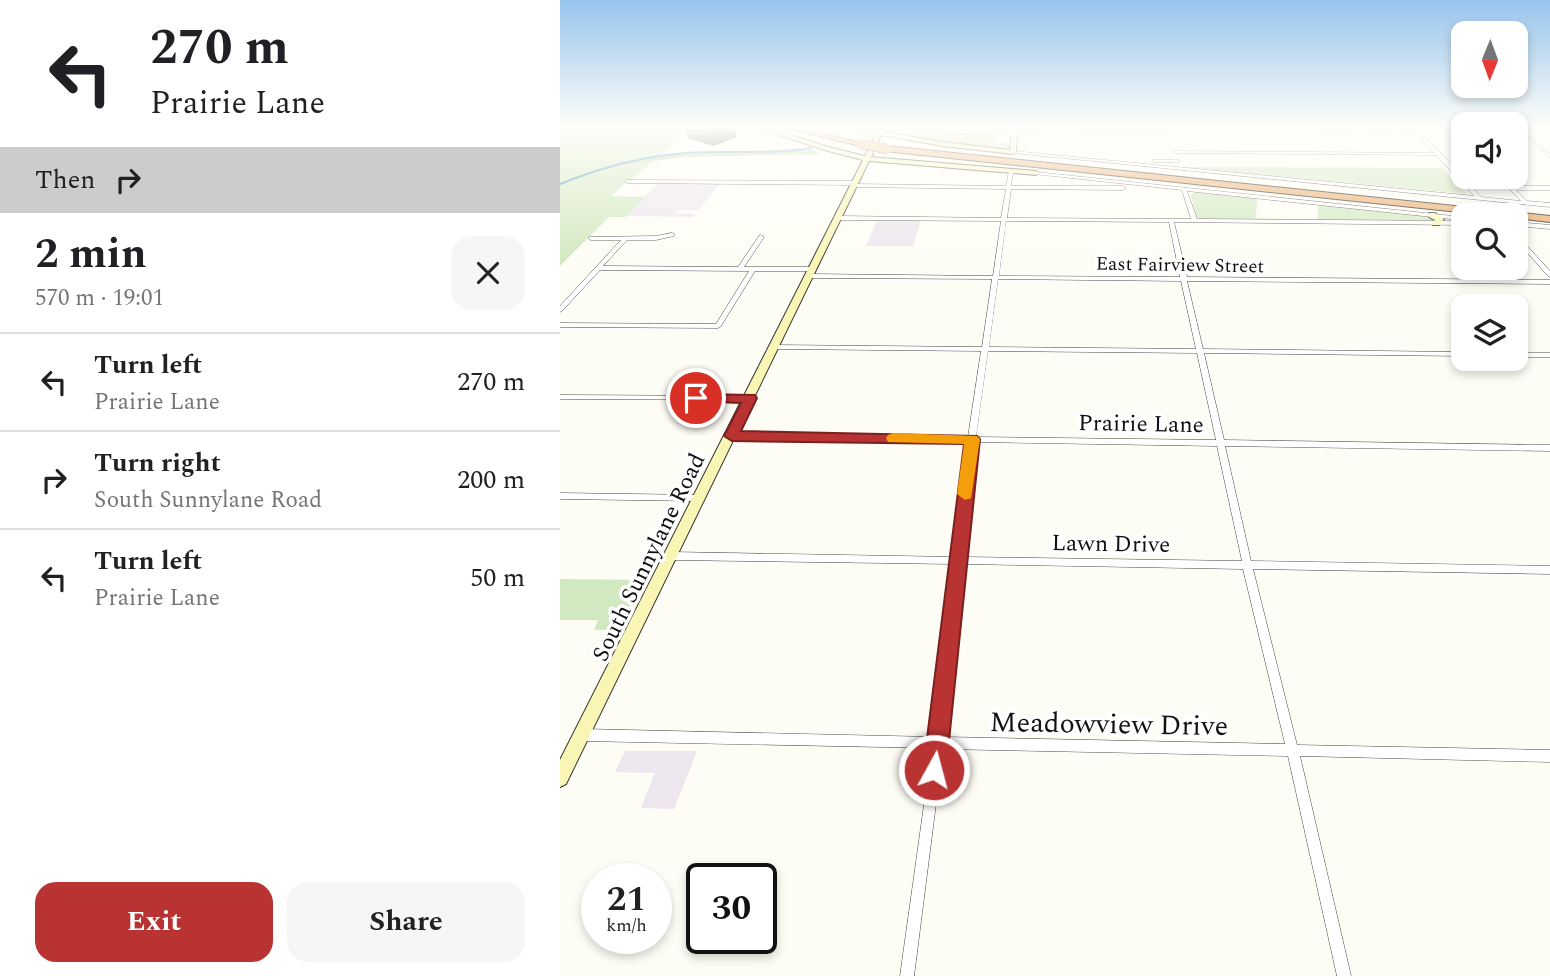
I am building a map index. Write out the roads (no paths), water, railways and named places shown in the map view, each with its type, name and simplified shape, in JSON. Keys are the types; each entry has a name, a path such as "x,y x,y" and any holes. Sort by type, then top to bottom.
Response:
{"highway":[{"path":"1085,174 1146,177"},
{"path":"1116,174 1550,216"},
{"path":"1188,174 1550,216"}],"main road":[{"name":"South Sunnylane Road","path":"560,778 732,436 860,174"},
{"path":"1432,215 1440,219 1436,223"}],"street":[{"path":"907,976 938,745 972,439 1010,174"},
{"path":"1041,174 1451,219"},
{"path":"1225,174 1527,203"},
{"path":"1457,174 1480,199"},
{"path":"628,181 1181,189"},
{"path":"1528,188 1550,188"},
{"path":"1181,189 1194,220"},
{"path":"1514,189 1527,203"},
{"path":"1528,203 1550,205"},
{"path":"838,218 1451,222"},
{"path":"1171,220 1247,564 1344,976"},
{"path":"1528,225 1550,227"},
{"path":"591,238 625,239 672,235"},
{"path":"740,269 761,237"},
{"path":"560,310 625,239"},
{"path":"1528,250 1550,275"},
{"name":"East Fairview Street","path":"598,268 753,269 995,278 1550,282"},
{"path":"560,325 718,326 753,269"},
{"path":"775,347 1451,354"},
{"path":"1528,355 1550,355"},
{"path":"560,397 750,398"},
{"name":"Prairie Lane","path":"732,436 1550,448"},
{"path":"560,496 700,498"},
{"name":"Lawn Drive","path":"672,556 1550,569"},
{"name":"Meadowview Drive","path":"583,736 1550,756"}],"waterway":[{"path":"560,184 589,174"}]}
